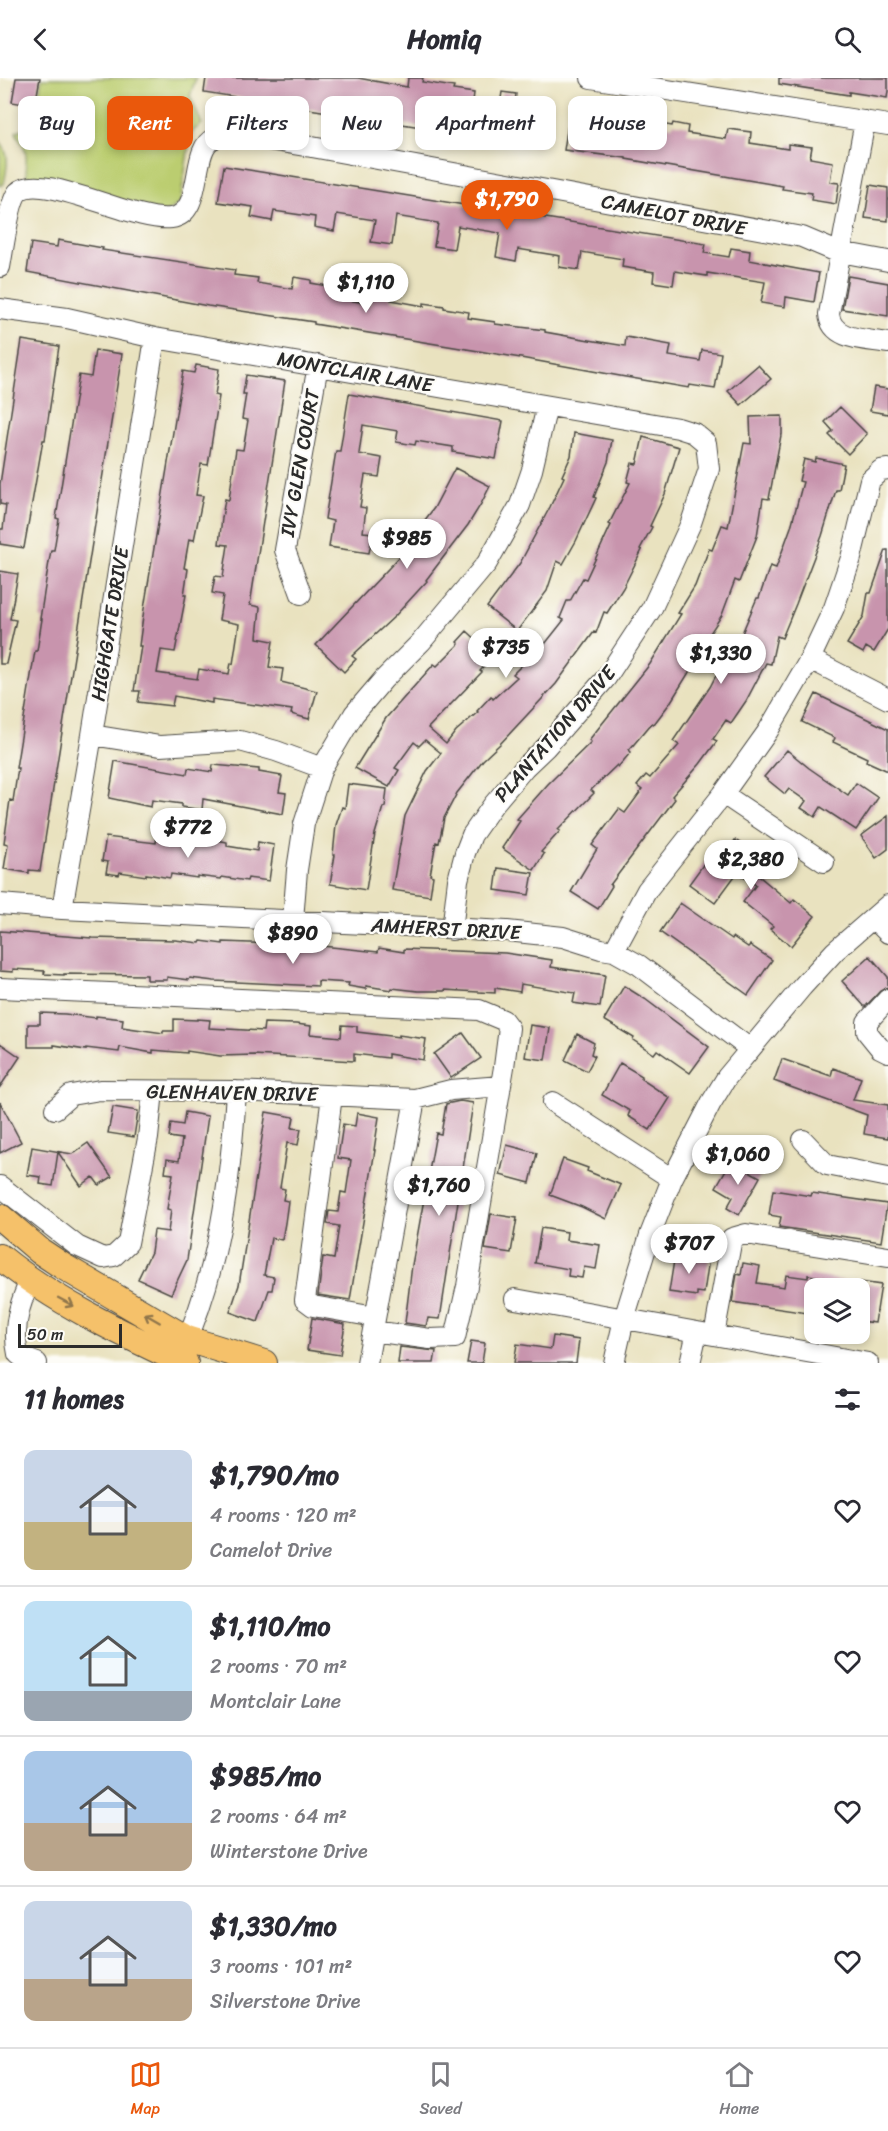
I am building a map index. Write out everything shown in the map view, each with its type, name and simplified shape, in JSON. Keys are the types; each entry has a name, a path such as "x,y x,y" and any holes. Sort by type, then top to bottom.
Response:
{"main road":[{"path":"0,1217 40,1251 181,1356"},
{"path":"0,1257 30,1281 137,1340 181,1356 264,1363"}],"street":[{"path":"591,78 888,125"},
{"path":"865,121 829,314 830,322 842,334 888,343"},
{"name":"CAMELOT DRIVE","path":"0,267 9,216 17,193 29,186 49,186 141,216 172,218 184,213 191,199 204,147 210,140 218,137 312,147 802,237 840,252 888,261"},
{"name":"MONTCLAIR LANE","path":"0,309 67,318 155,338 678,428 694,433 706,443"},
{"name":"HIGHGATE DRIVE","path":"62,909 155,338"},
{"name":"IVY GLEN COURT","path":"301,594 285,550 318,365"},
{"path":"293,920 304,824 322,768 354,714 383,680 421,642 487,563 520,505 532,470 547,406"},
{"name":"PLANTATION DRIVE","path":"453,930 458,880 472,835 493,805 525,767 546,747 606,678 652,609 691,523 709,469 706,443"},
{"path":"614,951 647,890 723,794 768,731 810,659 834,608 851,558 870,480 885,469"},
{"path":"810,659 888,699"},
{"path":"92,735 160,746 240,741 322,768"},
{"path":"723,794 824,862"},
{"name":"AMHERST DRIVE","path":"0,904 540,934 563,938 614,951 639,965 750,1049"},
{"path":"614,1363 624,1319 650,1235 672,1179 711,1103 727,1077 774,1019 829,958 888,905"},
{"path":"873,918 888,933"},
{"path":"0,988 479,1010 503,1020 508,1028 501,1086 467,1286 455,1338 429,1339 313,1306 305,1299 332,1096"},
{"path":"888,999 867,1022 867,1032 880,1048 888,1052"},
{"name":"GLENHAVEN DRIVE","path":"55,1109 71,1095 100,1090 236,1091 414,1099 451,1090 501,1086"},
{"path":"0,1186 77,1246 103,1258 114,1256 128,1243 148,1138 153,1091"},
{"path":"181,1356 215,1250 229,1171 236,1091"},
{"path":"367,1363 414,1099"},
{"path":"553,1102 672,1179"},
{"path":"803,1140 826,1166 888,1177"},
{"path":"690,1363 705,1334 732,1238 746,1234 888,1257"},
{"path":"30,1281 21,1300 17,1316 15,1344 18,1354 37,1363"},
{"path":"516,1299 868,1363"}],"green space":[{"path":"42,78 196,78 190,96 107,96 107,150 188,150 180,203 165,213 28,179 25,150 95,150 95,96 38,96"},
{"path":"193,103 202,124 193,131"},
{"path":"0,141 6,152 7,162 4,184 0,186"}],"building":[{"path":"16,78 40,78 37,96 18,96 18,103 12,102"},
{"path":"206,78 358,78 407,87 408,78 423,78 422,82 474,93 474,96 415,96 415,126 403,124 403,96 321,96 321,111 309,109 309,96 229,96 204,92"},
{"path":"779,78 888,78 887,98 849,92 849,95 779,84"},
{"path":"502,92 516,94 516,96 501,96"},
{"path":"673,123 688,126 687,133 726,139 728,129 751,132 750,143 788,149 788,144 812,147 810,158 833,162 830,182 839,183 836,204 811,200 812,193 782,189 783,186 626,158 564,150 568,124 568,150 667,150 667,125 672,126"},
{"path":"224,166 706,244 704,253 729,257 731,248 750,251 749,260 819,273 814,302 786,297 785,307 761,303 765,282 707,273 707,276 675,271 673,285 653,282 654,272 622,267 623,259 582,252 579,270 559,267 560,256 518,249 516,261 496,257 500,233 458,226 454,249 434,246 438,223 396,216 392,245 371,242 375,220 337,214 334,231 314,227 315,217 274,211 272,221 251,217 253,207 218,202"},
{"path":"870,185 888,188 888,221 865,218"},
{"path":"58,240 103,248 102,250 235,270 234,275 258,278 257,283 292,289 294,277 311,280 311,283 339,288 338,298 370,304 371,294 392,297 391,300 424,306 424,303 444,306 444,308 469,312 468,318 495,322 495,324 545,330 545,332 595,341 625,346 626,337 671,345 669,356 700,361 702,350 721,353 715,389 690,385 689,388 314,324 314,322 208,306 27,272 31,243 57,247"},
{"path":"848,276 888,283 888,316 842,309"},
{"path":"22,340 59,346 45,440 43,440 24,548 0,544 0,529 3,529 6,505 0,504 0,484"},
{"path":"95,350 122,354 40,871 29,870 29,873 4,869 8,844 4,843 10,800 13,801 18,768 16,768 35,651 37,651 51,550 54,550 59,519 56,518 79,375 91,377"},
{"path":"196,365 219,369 215,395 219,396 208,465 201,464 196,495 203,496 194,540 189,539 184,568 188,569 184,595 186,595 175,652 161,650 157,673 197,679 199,669 229,674 231,663 233,664 239,624 219,620 223,595 212,593 215,576 223,577 228,545 219,544 225,499 229,500 236,449 243,450 248,420 242,419 246,375 285,381 250,605 260,607 257,638 273,641 269,667 283,669 281,682 317,691 309,719 291,714 292,710 212,699 212,703 174,696 172,706 138,702 140,691 134,691 144,609 183,371 194,373"},
{"path":"758,365 771,379 741,405 728,391"},
{"path":"874,387 888,389 888,414 870,411"},
{"path":"349,394 503,421 496,459 453,452 453,447 416,441 415,445 396,442 398,431 363,425 359,454 382,458 379,477 365,475 360,507 366,508 363,532 373,533 369,553 329,547 333,521 325,519 336,451 340,451"},
{"path":"840,407 867,434 848,454 829,435 833,431 825,422"},
{"path":"782,416 782,435 769,499 763,498 757,536 739,582 735,580 722,615 693,659 696,661 670,703 629,750 631,752 618,767 617,765 591,790 594,793 558,830 560,831 541,852 544,854 534,870 502,848 520,821 517,819 548,784 591,742 589,740 650,664 681,614 678,613 695,586 709,549 712,550 722,525 728,527 744,443 751,444 750,417"},
{"path":"574,433 612,440 608,462 594,497 596,498 576,541 563,564 557,561 547,591 517,631 487,607 520,563 550,507 571,456"},
{"path":"643,437 679,447 665,494 650,526 652,527 623,588 607,613 604,612 596,633 594,632 556,684 483,760 457,793 444,818 439,843 436,842 430,875 433,876 430,896 392,890 405,816 427,771 441,753 425,740 419,746 414,742 395,768 399,770 389,787 355,768 386,718 434,664 437,666 459,644 457,642 467,631 480,643 484,638 498,651 480,671 482,672 428,728 446,744 491,696 493,699 517,677 513,674 530,657 528,656 540,640 545,644 564,620 560,618 567,601 570,601 583,578 586,579 611,525 609,524 630,483 627,482 632,463 637,464"},
{"path":"816,458 844,464 839,490 836,490 822,536 782,638 777,636 771,664 766,663 746,701 731,723 726,720 713,739 717,741 672,796 675,799 610,885 612,886 598,909 571,892 597,849 592,845 619,809 625,813 642,790 637,786 646,775 650,778 679,745 673,741 710,687 724,660 736,666 743,631 759,598 770,566 776,568 791,527 803,482 799,481 804,459 815,462"},
{"path":"455,468 490,486 481,504 427,581 395,616 352,656 356,659 344,672 316,645 405,551 403,549 434,508"},
{"path":"886,550 888,550 888,629 874,652 866,647 863,653 847,644 864,616 868,593 871,593"},
{"path":"0,571 18,574 10,619 16,620 6,664 0,664"},
{"path":"816,694 888,729 888,771 833,742 835,738 802,722"},
{"path":"787,750 848,795 856,783 878,798 856,830 821,807 815,817 801,808 806,801 789,789 785,794 764,777"},
{"path":"115,761 187,774 188,768 212,772 213,765 259,769 259,772 282,776 279,792 286,793 283,814 203,799 202,810 182,807 182,804 152,800 151,807 109,798"},
{"path":"348,784 387,789 385,807 383,807 375,834 366,890 330,884 335,855 333,855 336,825 342,807 345,808"},
{"path":"888,816 888,849 876,858 861,836"},
{"path":"157,836 207,843 207,838 227,842 227,846 257,851 258,842 274,845 269,881 248,878 247,881 222,877 221,879 197,876 197,878 171,874 170,878 146,874 146,876 120,872 119,875 106,873 108,862 102,861 106,837 156,843"},
{"path":"735,840 755,853 747,866 791,903 794,899 815,916 791,946 770,929 773,926 743,902 756,885 737,873 715,903 689,884 719,843 729,849"},
{"path":"498,868 533,873 529,895 495,890"},
{"path":"680,903 732,939 733,937 748,947 750,945 772,960 748,995 660,932"},
{"path":"0,931 92,938 322,946 378,952 379,948 404,952 404,949 505,953 552,960 551,967 605,975 600,1007 573,1003 575,993 521,984 520,992 495,988 495,993 392,988 391,990 366,986 366,989 348,986 349,983 318,981 318,986 167,977 167,980 147,980 147,975 64,975 13,969 13,972 0,971"},
{"path":"870,956 888,977 888,987 880,991 865,1007 842,981"},
{"path":"624,986 709,1047 690,1073 657,1050 654,1054 633,1040 634,1038 604,1020"},
{"path":"40,1013 123,1019 122,1027 163,1033 163,1031 174,1031 174,1019 197,1019 210,1020 209,1028 263,1031 264,1023 296,1024 311,1026 310,1034 341,1037 342,1025 357,1026 357,1032 426,1039 423,1060 388,1054 388,1058 354,1054 354,1061 254,1055 220,1056 187,1051 187,1053 153,1050 153,1053 120,1047 119,1052 54,1045 54,1047 28,1047 28,1024 40,1024"},
{"path":"530,1025 550,1028 545,1060 525,1057"},
{"path":"463,1033 481,1058 451,1078 434,1054"},
{"path":"577,1034 594,1043 591,1054 595,1056 587,1071 565,1060"},
{"path":"0,1043 20,1057 0,1087"},
{"path":"782,1059 831,1076 833,1068 861,1078 853,1100 888,1105 888,1138 864,1134 867,1115 774,1081"},
{"path":"620,1063 642,1076 641,1079 670,1098 650,1130 628,1116 630,1111 602,1095"},
{"path":"460,1101 473,1103 440,1319 428,1318 426,1326 405,1323 412,1265 436,1133 441,1134 446,1104"},
{"path":"0,1102 21,1142 0,1153"},
{"path":"113,1107 138,1111 134,1137 108,1133"},
{"path":"185,1112 208,1116 187,1260 171,1294 138,1279 151,1252 154,1230 168,1232 171,1210 167,1209 173,1174 165,1173 167,1159 179,1161 182,1139 169,1137 171,1123 183,1125"},
{"path":"266,1112 294,1117 292,1128 301,1129 298,1145 287,1143 280,1188 285,1189 283,1200 288,1201 285,1223 282,1240 271,1238 264,1275 274,1277 272,1290 269,1290 258,1322 230,1312 239,1285"},
{"path":"357,1113 379,1117 350,1300 318,1295 323,1257 334,1259 339,1226 327,1224 329,1211 338,1212 341,1192 346,1193 351,1160 338,1158 343,1124 355,1126"},
{"path":"88,1143 112,1177 99,1185 93,1177 81,1186 58,1152 53,1186 40,1184 41,1177 27,1175 32,1147 72,1154"},
{"path":"507,1145 537,1153 530,1183 500,1175"},
{"path":"563,1159 588,1168 587,1171 621,1185 606,1219 550,1195"},
{"path":"731,1161 760,1177 739,1215 727,1208 733,1197 716,1187"},
{"path":"773,1190 887,1204 881,1242 779,1227 781,1217 769,1215"},
{"path":"491,1214 517,1218 511,1253 485,1249"},
{"path":"541,1228 567,1232 566,1240 600,1245 596,1269 584,1267 582,1278 568,1276 569,1269 535,1263"},
{"path":"675,1254 709,1259 704,1293 697,1292 697,1296 669,1292"},
{"path":"743,1263 760,1266 757,1283 784,1287 786,1275 808,1278 804,1278 804,1313 732,1302 737,1274 741,1275"},
{"path":"808,1275 827,1278 808,1278"},
{"path":"870,1283 881,1285 875,1323 870,1322"},
{"path":"312,1318 345,1324 340,1355 307,1350"},
{"path":"553,1336 579,1340 576,1363 514,1363 517,1344 551,1349"},
{"path":"471,1341 485,1343 482,1363 467,1363"},
{"path":"400,1347 436,1351 434,1363 398,1363"}]}
